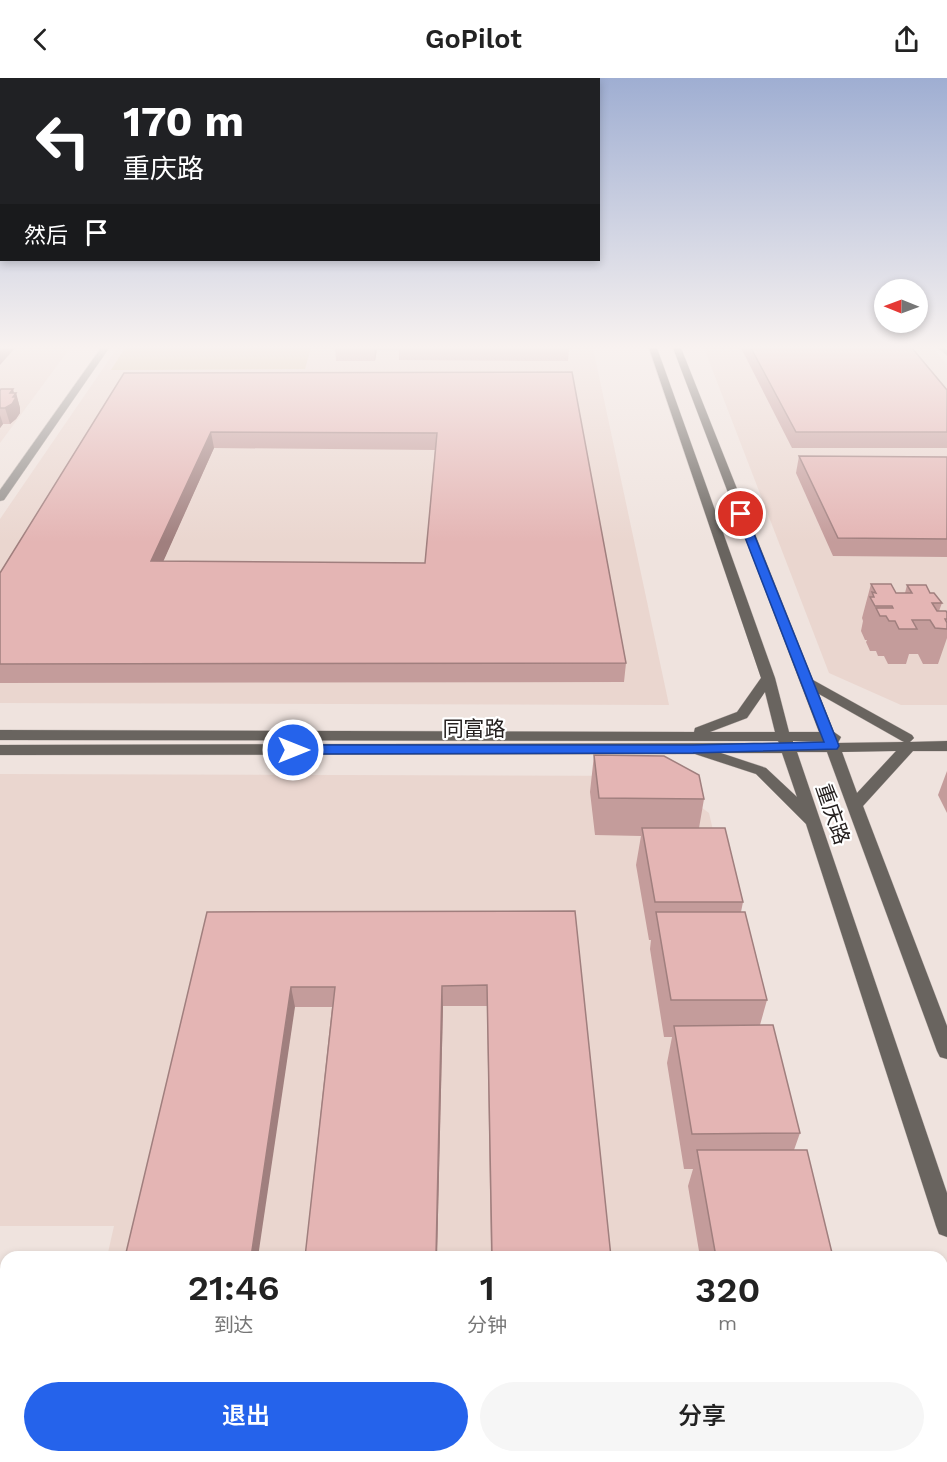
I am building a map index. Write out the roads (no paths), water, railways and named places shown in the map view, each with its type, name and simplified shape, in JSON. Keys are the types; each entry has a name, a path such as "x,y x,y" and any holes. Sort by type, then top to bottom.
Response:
{"main road":[{"name":"重庆路","path":"676,413 768,678 785,741 947,1226"},
{"name":"重庆路","path":"702,413 830,741 947,1052"},
{"path":"692,742 742,715 768,678"},
{"path":"805,681 908,742 854,806"},
{"name":"同富路","path":"0,735 692,742"},
{"name":"同富路","path":"908,742 947,738"},
{"name":"同富路","path":"0,750 785,741 908,742 947,746"},
{"path":"692,742 761,771 814,823"}],"street":[{"path":"0,498 60,413"}]}
